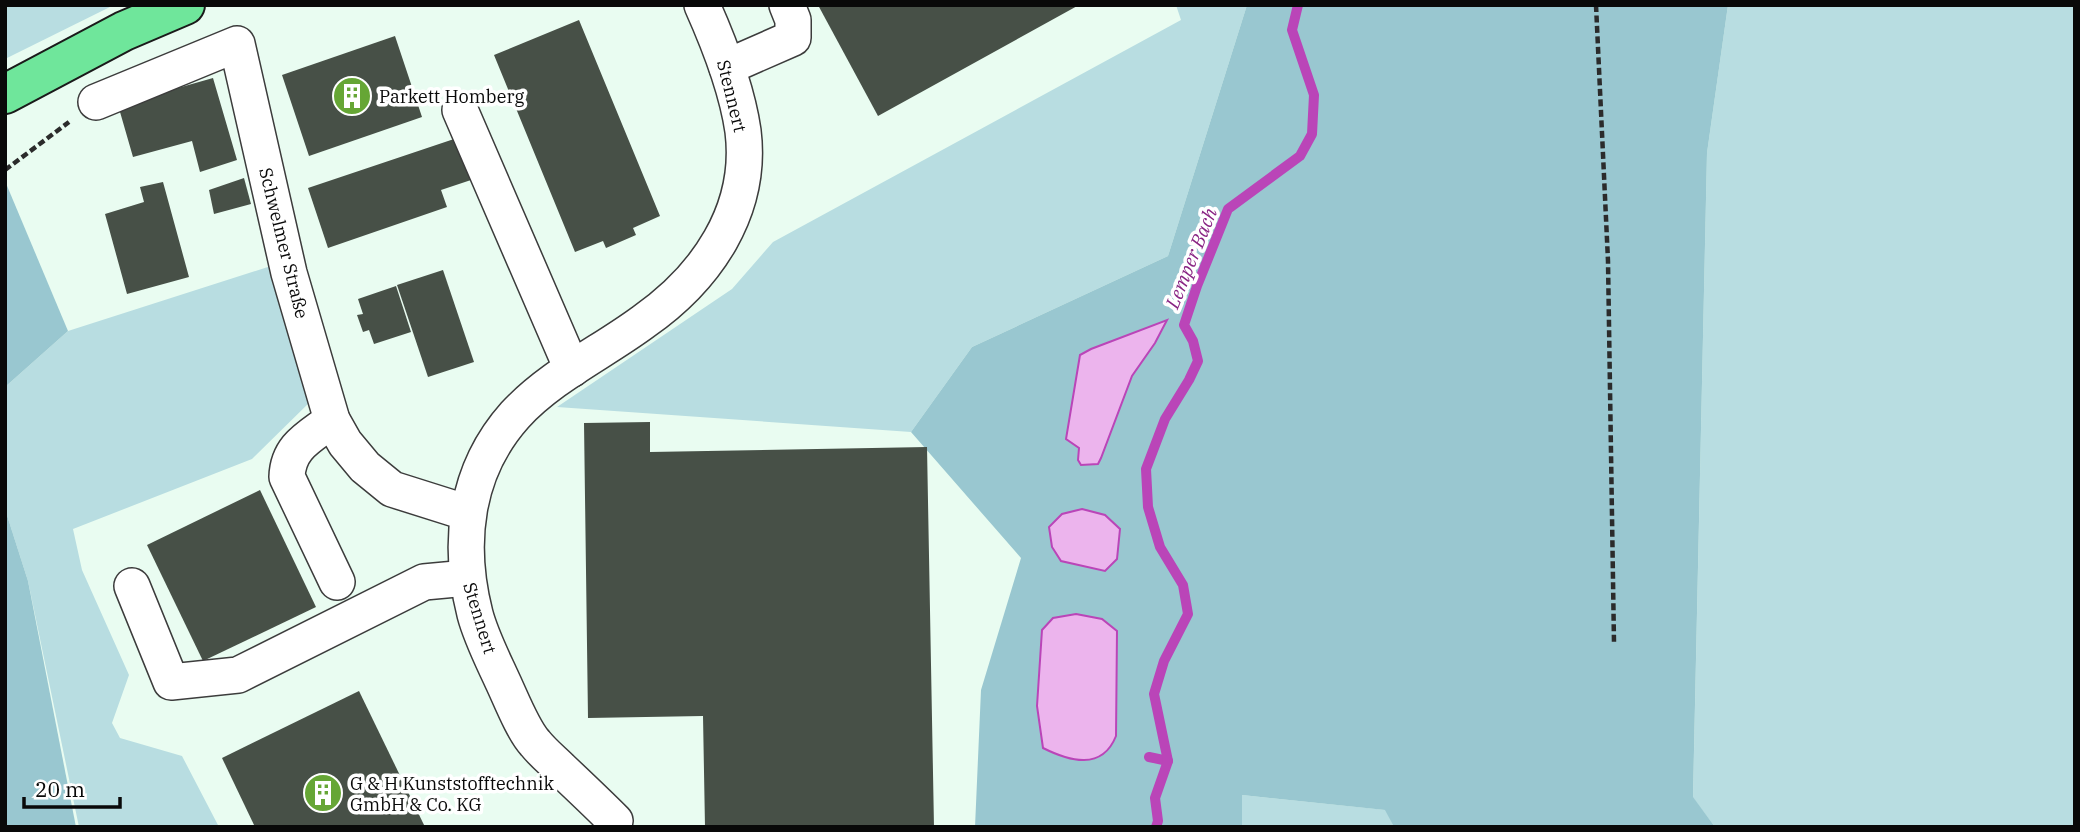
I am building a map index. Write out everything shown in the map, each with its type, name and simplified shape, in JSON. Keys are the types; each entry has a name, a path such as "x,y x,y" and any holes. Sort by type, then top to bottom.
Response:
{"main road":[{"path":"5,94 124,31 185,5"}],"street":[{"name":"Stennert","path":"613,824 533,742 490,654 476,616 467,578 465,544 468,513 485,458 514,416 541,391 644,322 677,296 702,270 726,233 735,210 743,169 743,131 727,67 702,5"},
{"path":"727,67 793,38 793,20 787,5"},
{"name":"Schwelmer Straße","path":"96,102 237,44 289,273 332,420 345,443 365,467 393,489 468,513"},
{"path":"460,110 572,369"},
{"path":"332,420 296,448 288,464 287,477 337,582"},
{"path":"132,586 171,682 238,675 424,582 467,578"}],"path":[{"path":"1596,5 1608,261 1614,643"},
{"path":"5,170 96,102"}],"shaded area":[{"path":"5,5 114,5 5,59"},
{"path":"1176,5 1247,5 1168,256 972,347 911,432 557,407 732,289 773,242 1181,20"},
{"path":"1247,5 1728,5 1707,153 1693,797 1715,827 1394,827 1385,810 1242,795 1242,827 975,827 981,690 1021,558 911,432 972,347 1168,256"},
{"path":"1728,5 2075,5 2075,827 1715,827 1693,798 1707,153"},
{"path":"5,181 68,331 5,387"},
{"path":"274,265 312,400 252,459 73,529 82,570 129,675 112,723 120,738 182,756 219,827 79,827 28,581 5,509 5,387 68,331"},
{"path":"1167,320 1132,376 1098,464 1081,465 1078,460 1079,448 1066,439 1080,355"},
{"path":"5,509 28,581 76,827 5,827"},
{"path":"1082,509 1105,515 1120,529 1117,559 1105,571 1061,561 1052,547 1049,527 1062,514"},
{"path":"1076,614 1102,619 1117,631 1116,736 1102,754 1094,759 1084,760 1063,757 1043,748 1037,706 1042,630 1053,618"},
{"path":"1242,795 1386,810 1394,827 1242,827"}],"building":[{"path":"818,5 1079,5 878,116"},
{"path":"579,20 660,216 633,228 636,235 606,248 603,241 575,252 494,55"},
{"name":"Parkett Homberg","path":"395,36 422,117 309,156 282,75"},
{"path":"213,78 237,160 200,172 192,141 133,157 118,105"},
{"path":"454,139 471,180 441,190 447,207 328,248 308,188"},
{"path":"244,178 251,204 214,214 209,190"},
{"path":"163,182 189,277 127,294 105,214 144,202 140,187"},
{"path":"443,270 474,362 428,377 397,285"},
{"path":"396,286 411,332 374,344 369,330 363,332 357,315 363,314 358,299"},
{"path":"650,422 650,452 927,447 934,827 705,827 703,716 588,718 584,423"},
{"path":"260,490 316,607 203,661 147,545"},
{"name":"G & H Kunststofftechnik GmbH & Co. KG","path":"359,691 425,827 255,827 222,758"}],"waterway":[{"name":"Lemper Bach","path":"1156,827 1158,821 1155,798 1168,761 1154,694 1164,661 1188,614 1183,585 1160,547 1148,507 1146,469 1165,419 1198,361 1193,341 1184,325 1228,209 1300,156 1312,134 1314,95 1292,30 1298,5"},
{"path":"1149,757 1168,761"}],"place":[{"name":"Parkett Homberg","path":"352,96"},
{"name":"G & H Kunststofftechnik GmbH & Co. KG","path":"323,793"}]}
